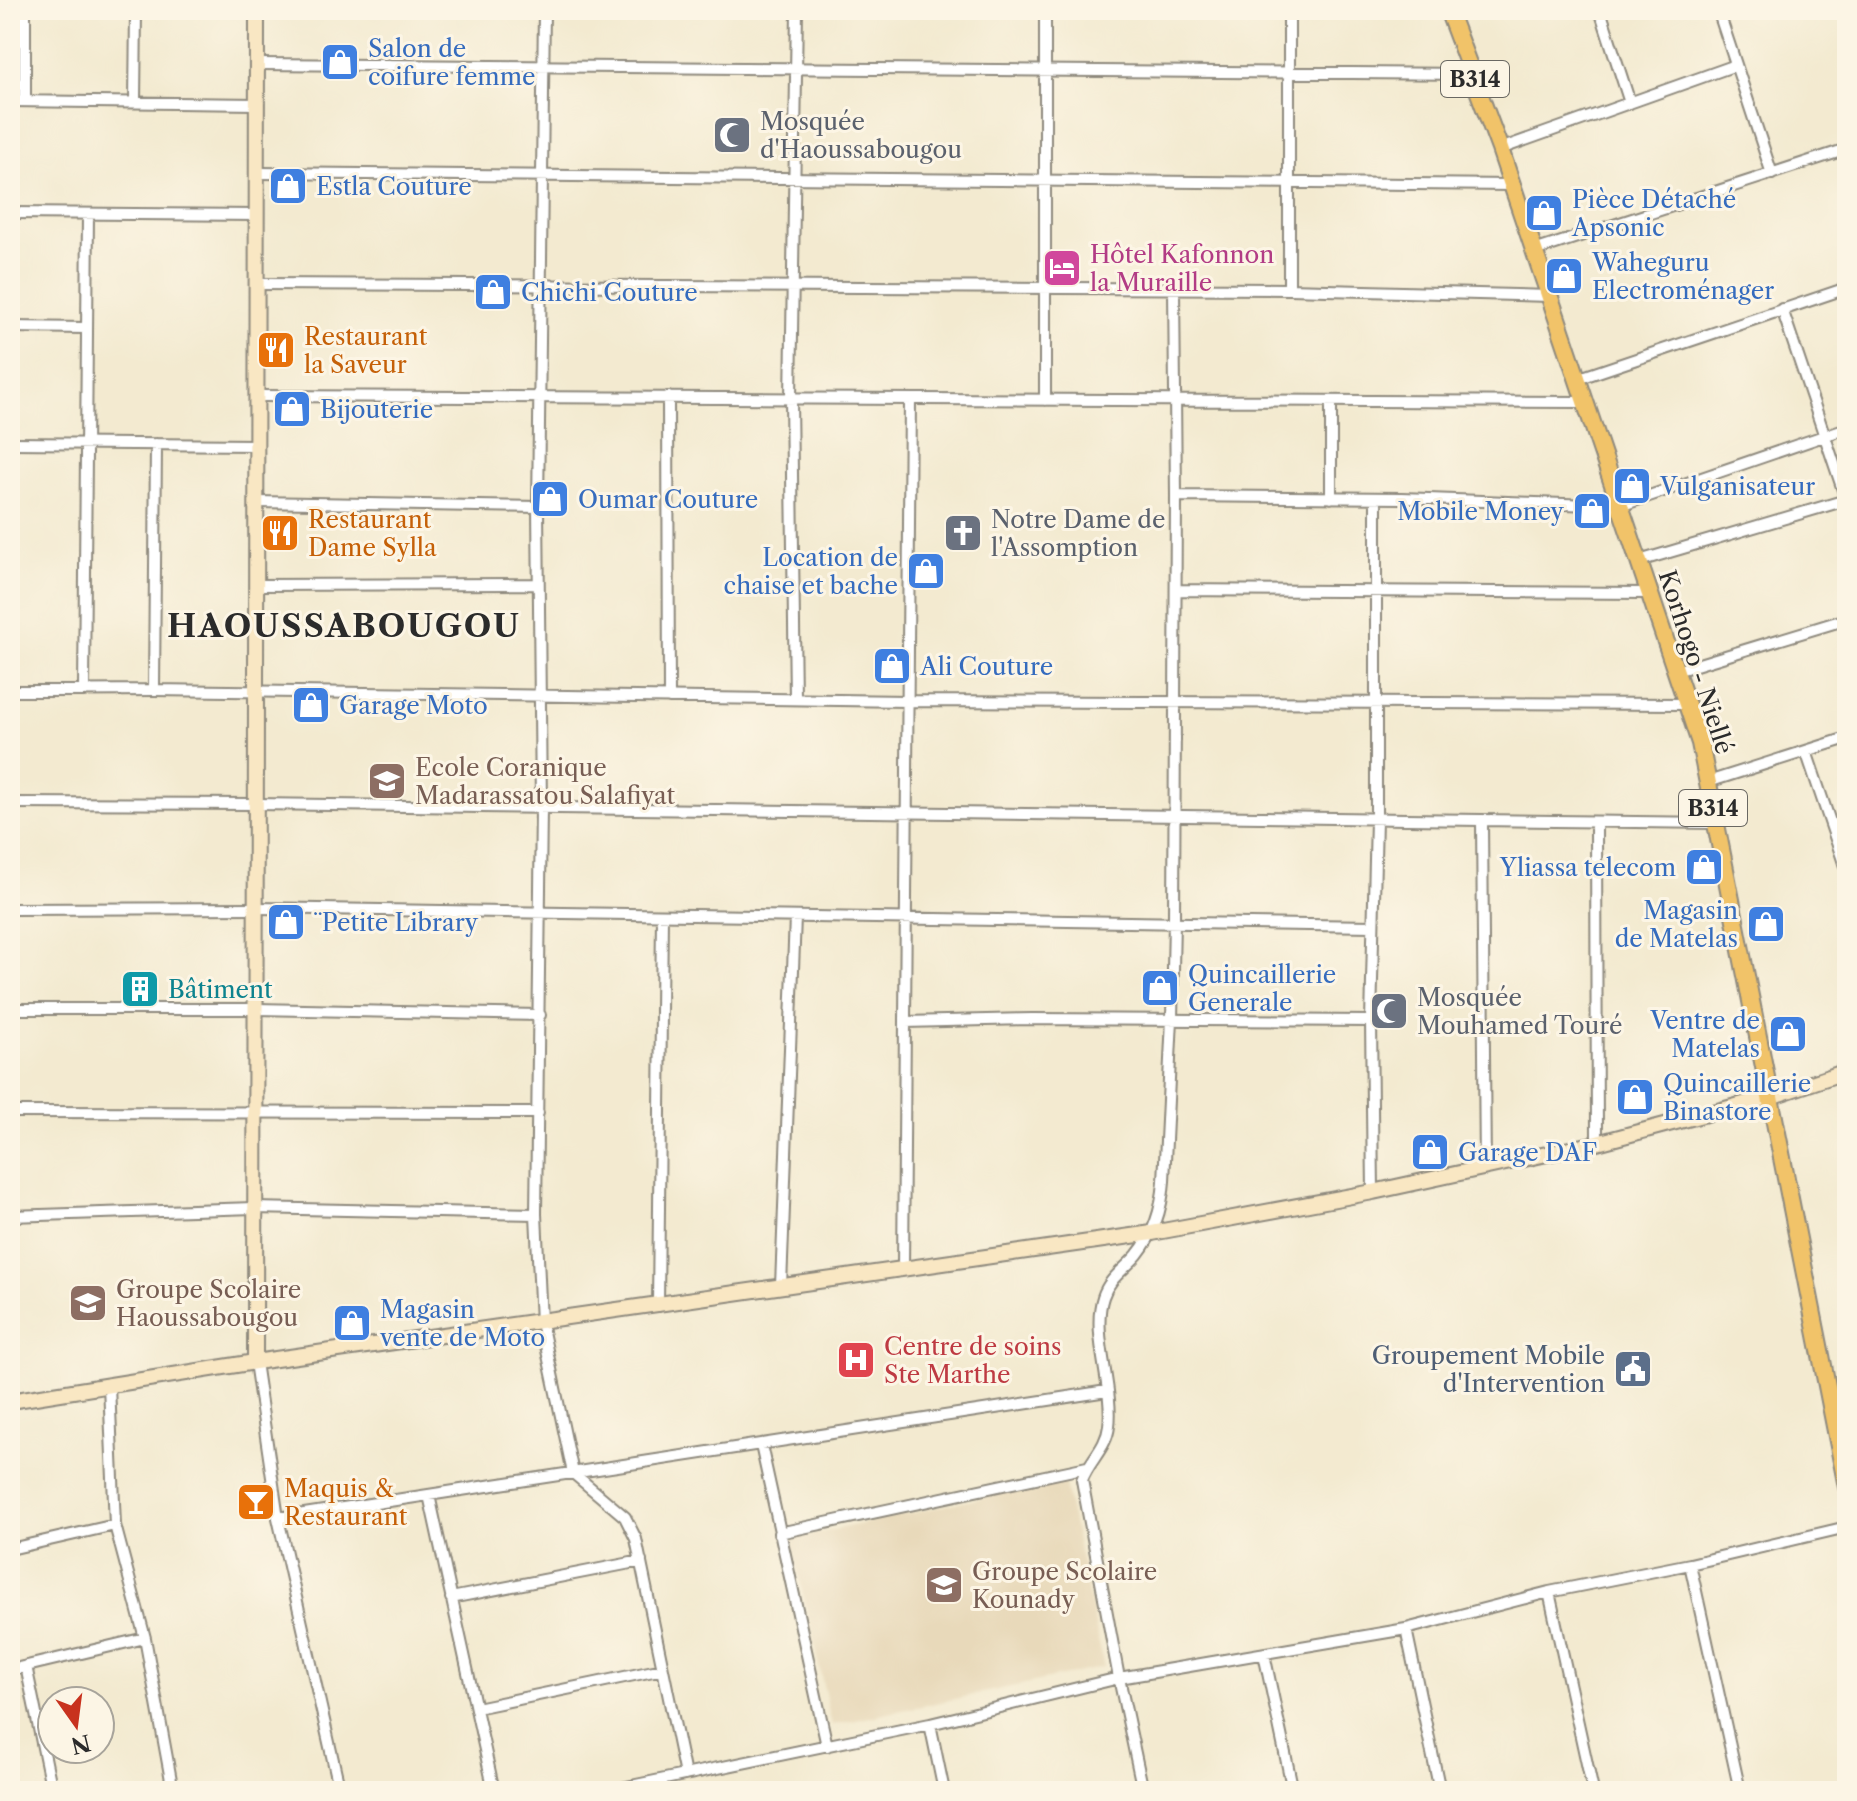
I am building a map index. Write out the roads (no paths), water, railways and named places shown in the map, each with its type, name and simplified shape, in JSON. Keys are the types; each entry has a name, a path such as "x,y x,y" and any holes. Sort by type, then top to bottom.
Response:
{"main road":[{"name":"B314","path":"1448,10 1500,149"},
{"name":"Korhogo - Niellé","path":"1500,149 1700,743 1847,1487"}],"street":[{"path":"25,10 25,101"},
{"path":"135,102 136,10"},
{"path":"257,10 255,1362 278,1518 340,1791"},
{"path":"544,10 538,507 541,808 536,1214 541,1322 573,1473 625,1517 636,1539 685,1775"},
{"path":"795,698 791,399 797,10"},
{"path":"1045,10 1045,400"},
{"path":"1289,10 1289,289"},
{"path":"1600,10 1630,103"},
{"path":"1718,10 1772,174"},
{"path":"258,64 1473,74"},
{"path":"1500,149 1736,65"},
{"path":"10,101 258,104"},
{"path":"1534,251 1847,149"},
{"path":"258,173 1512,185"},
{"path":"10,213 258,215"},
{"path":"84,691 88,214"},
{"path":"257,284 1289,289 1550,296"},
{"path":"1577,379 1847,288"},
{"path":"1143,1791 1082,1480 1087,1467 1105,1443 1110,1424 1100,1318 1102,1298 1111,1280 1137,1255 1152,1233 1162,1208 1174,921 1174,289"},
{"path":"1639,561 1847,501 1782,309"},
{"path":"10,327 86,328"},
{"path":"258,396 1585,402"},
{"path":"668,397 669,698"},
{"path":"903,1270 910,399"},
{"path":"1331,401 1331,498"},
{"path":"1176,496 1376,498 1620,506 1847,428"},
{"path":"10,443 257,445"},
{"path":"154,690 156,444"},
{"path":"1373,1192 1371,1021 1376,819 1376,498"},
{"path":"257,502 538,507"},
{"path":"257,585 538,584"},
{"path":"1176,590 1650,593"},
{"path":"1676,671 1847,619"},
{"path":"10,691 154,690 907,701 1687,704"},
{"path":"1708,782 1847,738"},
{"path":"1806,751 1847,869"},
{"path":"10,803 1716,823"},
{"path":"1482,822 1485,1169"},
{"path":"1596,822 1597,1143"},
{"path":"10,909 257,908 1373,926"},
{"path":"658,1306 662,915"},
{"path":"781,1286 795,917"},
{"path":"10,1009 257,1009 540,1015"},
{"path":"905,1022 1172,1019 1371,1021"},
{"path":"10,1401 255,1362 1152,1233 1373,1192 1597,1143 1770,1097 1847,1071"},
{"path":"10,1112 538,1113"},
{"path":"10,1216 254,1208 536,1214"},
{"path":"109,1386 115,1525 145,1638 173,1791"},
{"path":"278,1518 1107,1391"},
{"path":"1829,1404 1847,1400"},
{"path":"761,1445 827,1746"},
{"path":"779,1533 1087,1467"},
{"path":"429,1495 494,1791"},
{"path":"10,1549 115,1525"},
{"path":"607,1791 930,1724 1119,1678 1406,1629 1549,1592 1690,1564 1847,1527"},
{"path":"451,1598 641,1561"},
{"path":"1690,1564 1740,1791"},
{"path":"1549,1592 1593,1791"},
{"path":"1406,1629 1440,1791"},
{"path":"10,1670 145,1638"},
{"path":"1264,1654 1293,1791"},
{"path":"26,1666 52,1791"},
{"path":"476,1708 663,1669"},
{"path":"930,1724 944,1791"}],"place":[{"name":"Salon de coifure femme","path":"340,62"},
{"name":"Mosquée d'Haoussabougou","path":"732,135"},
{"name":"Estla Couture","path":"288,186"},
{"name":"Pièce Détaché Apsonic","path":"1544,213"},
{"name":"Hôtel Kafonnon la Muraille","path":"1062,268"},
{"name":"Waheguru Electroménager","path":"1564,276"},
{"name":"Chichi Couture","path":"493,292"},
{"name":"Restaurant la Saveur","path":"276,350"},
{"name":"Bijouterie","path":"292,409"},
{"name":"Vulganisateur","path":"1632,486"},
{"name":"Oumar Couture","path":"550,499"},
{"name":"Mobile Money","path":"1592,511"},
{"name":"Restaurant Dame Sylla","path":"280,533"},
{"name":"Notre Dame de l'Assomption","path":"963,533"},
{"name":"Location de chaise et bache","path":"926,571"},
{"name":"Ali Couture","path":"892,666"},
{"name":"Garage Moto","path":"311,705"},
{"name":"Ecole Coranique Madarassatou Salafiyat","path":"387,781"},
{"name":"Yliassa telecom","path":"1704,867"},
{"name":"¨Petite Library","path":"286,922"},
{"name":"Magasin de Matelas","path":"1766,924"},
{"name":"Quincaillerie Generale","path":"1160,988"},
{"name":"Bâtiment","path":"140,989"},
{"name":"Mosquée Mouhamed Touré","path":"1389,1011"},
{"name":"Ventre de Matelas","path":"1788,1034"},
{"name":"Quincaillerie Binastore","path":"1635,1097"},
{"name":"Garage DAF","path":"1430,1152"},
{"name":"Groupe Scolaire Haoussabougou","path":"88,1303"},
{"name":"Magasin vente de Moto","path":"352,1323"},
{"name":"Centre de soins Ste Marthe","path":"856,1360"},
{"name":"Groupement Mobile d'Intervention","path":"1633,1369"},
{"name":"Maquis & Restaurant","path":"256,1502"},
{"name":"Groupe Scolaire Kounady","path":"944,1585"}],"district":[{"name":"HAOUSSABOUGOU","path":"344,625"}]}
